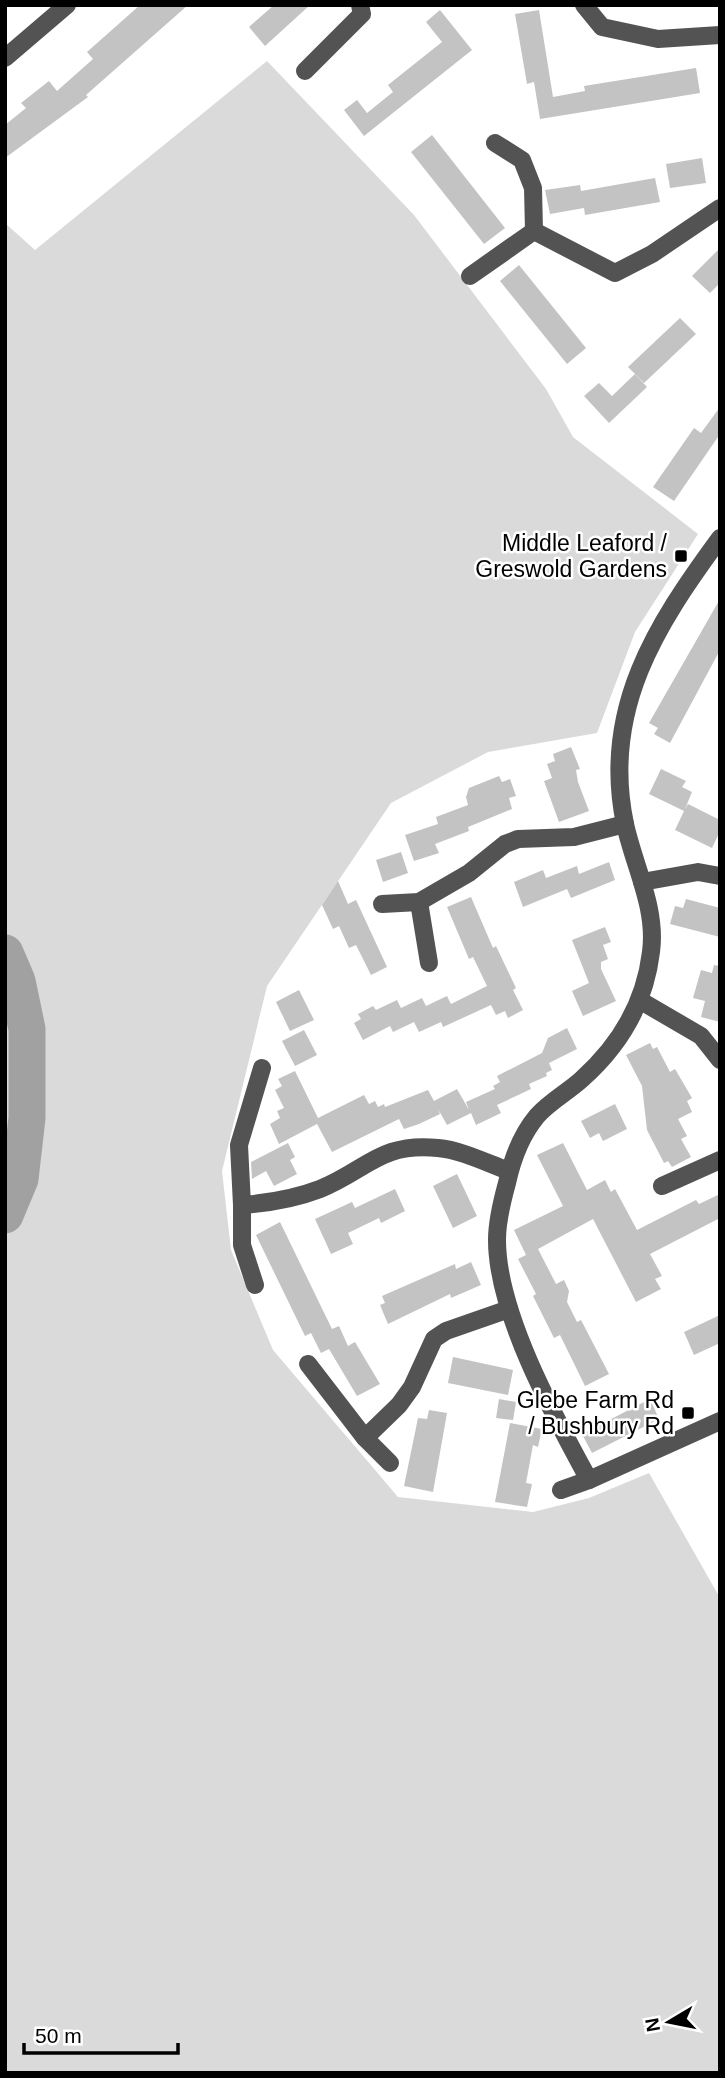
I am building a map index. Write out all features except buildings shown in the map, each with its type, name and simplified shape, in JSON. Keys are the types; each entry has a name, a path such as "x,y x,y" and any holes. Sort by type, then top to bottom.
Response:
{"street":[{"path":"5,58 67,5"},
{"path":"305,71 362,14 360,5"},
{"path":"584,5 602,27 658,39 720,36"},
{"path":"495,143 522,160 533,188 534,231"},
{"path":"534,231 615,273 652,254 720,208"},
{"path":"470,276 534,231"},
{"path":"589,1480 558,1422 509,1308 497,1240 509,1171 524,1137 537,1116 583,1079 617,1040 641,1001 652,950 651,917 625,824 619,780 625,709 652,639 720,538"},
{"path":"382,904 419,902 470,873 505,844 518,839 574,837 625,824"},
{"path":"642,882 698,872 720,876"},
{"path":"419,902 429,962"},
{"path":"641,1001 701,1036 720,1060"},
{"path":"255,1285 242,1245 239,1145 261,1068"},
{"path":"242,1205 285,1201 323,1188 369,1160 398,1149 440,1148 509,1171"},
{"path":"662,1186 720,1160"},
{"path":"365,1438 399,1405 412,1387 434,1339 446,1331 509,1308"},
{"path":"308,1364 365,1438 390,1463"},
{"path":"561,1490 720,1421"}],"shaded area":[{"path":"267,61 414,215 546,389 573,437 698,534 635,632 597,733 488,752 391,803 267,986 222,1171 231,1250 273,1350 398,1497 533,1512 589,1498 649,1473 720,1598 720,2073 5,2073 5,223 35,250"}],"waterway":[{"path":"5,953 17,981 27,1029 27,1118 20,1179 5,1215"}],"place":[{"name":"Middle Leaford / Greswold Gardens","path":"681,556"},
{"name":"Glebe Farm Rd / Bushbury Rd","path":"688,1413"}]}
